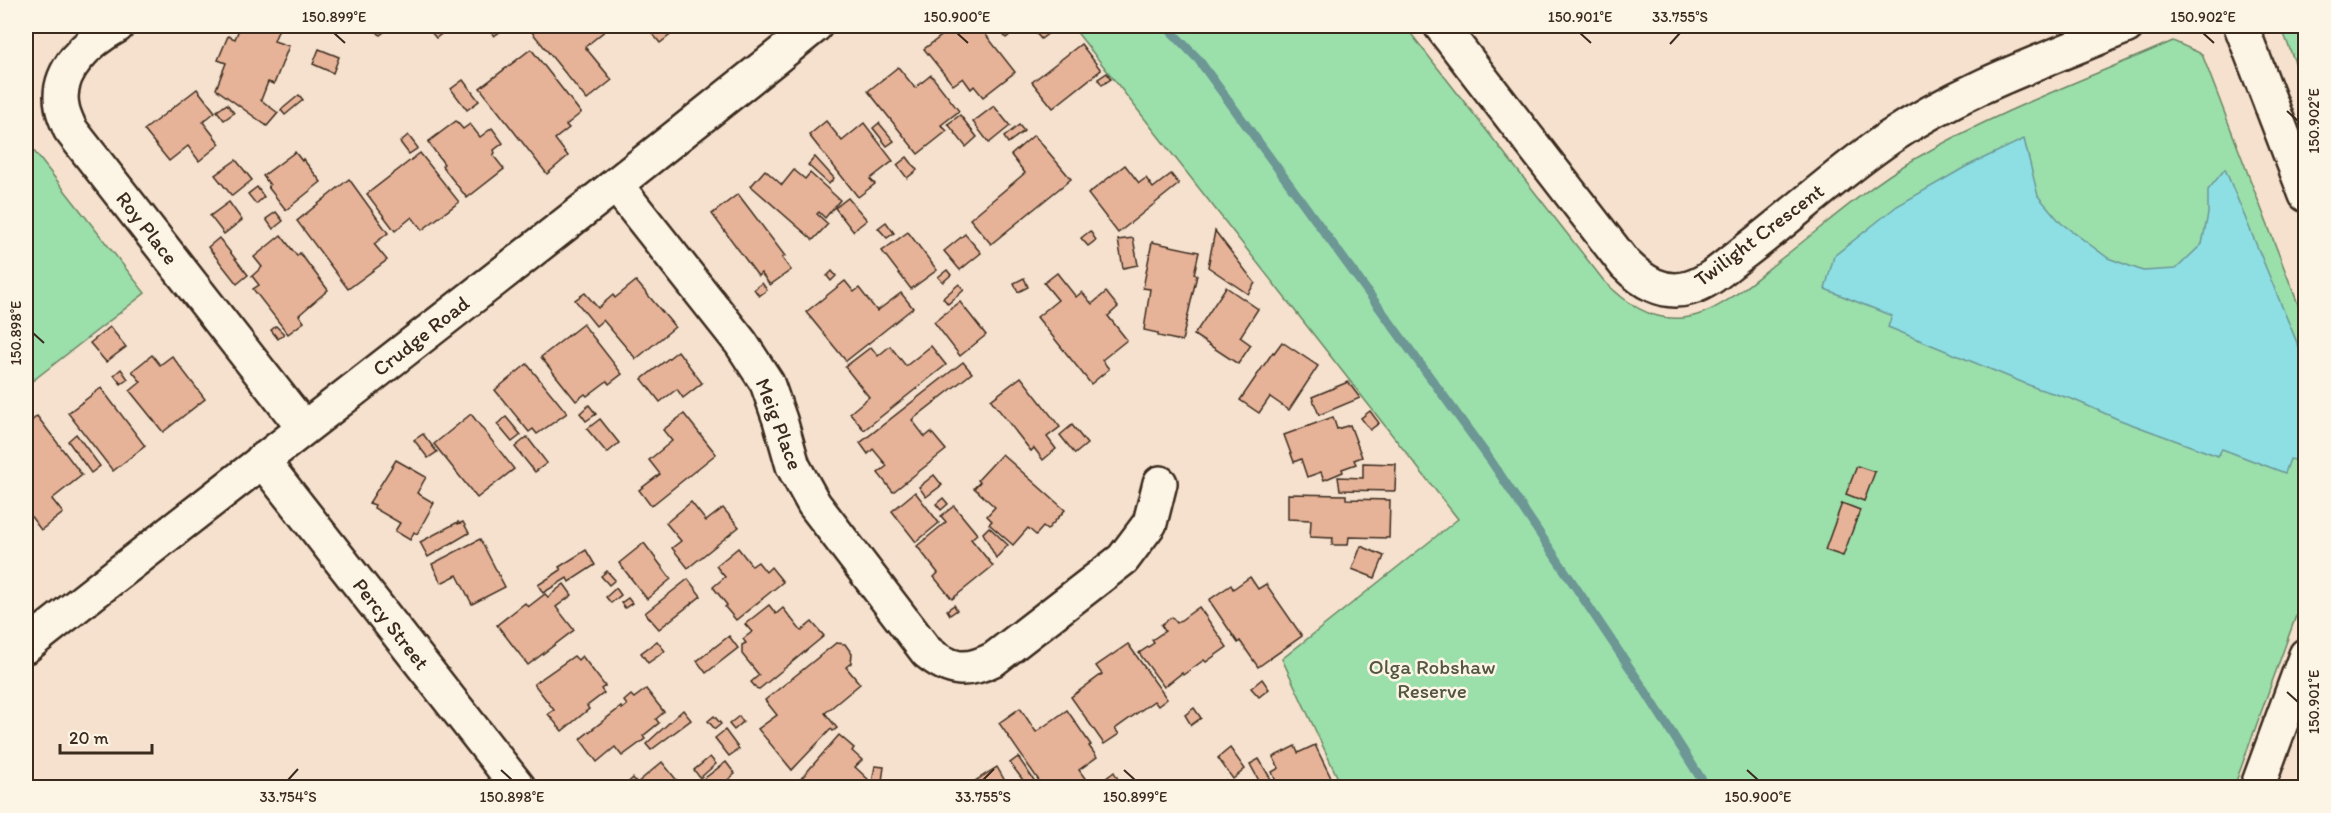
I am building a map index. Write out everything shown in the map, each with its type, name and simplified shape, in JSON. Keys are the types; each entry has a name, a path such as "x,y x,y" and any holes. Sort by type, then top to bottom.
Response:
{"street":[{"name":"Roy Place","path":"117,26 93,42 71,64 63,85 62,105 70,129 303,427"},
{"name":"Crudge Road","path":"26,646 303,427 616,185 815,26"},
{"name":"Twilight Crescent","path":"1441,26 1625,264 1638,277 1656,287 1673,290 1690,288 1709,278 1764,237 1848,167 1924,115 1963,95 2127,26"},
{"path":"2241,26 2306,195"},
{"name":"Meig Place","path":"616,185 741,343 767,383 793,466 814,504 927,652 940,678 958,669 977,668 994,659 1123,559 1150,523 1160,483"},
{"name":"Percy Street","path":"262,460 519,788"},
{"path":"2257,788 2306,655"}],"green space":[{"name":"Olga Robshaw Reserve","path":"1072,26 1405,26 1604,281 1639,309 1660,317 1671,318 1696,315 1736,295 1879,182 1913,160 1976,126 2173,41 2202,54 2306,325 2305,591 2234,787 1342,787 1282,659 1458,519"},
{"path":"2281,26 2305,26 2305,89"},
{"path":"26,141 145,293 26,386"}],"water":[{"path":"2024,139 2038,196 2061,223 2108,258 2143,271 2176,269 2202,244 2208,214 2208,190 2225,169 2305,362 2305,462 2290,459 2285,473 2222,449 2218,456 2120,420 2072,399 2036,388 1888,327 1892,316 1825,289 1834,256 1897,206 1967,166"}],"building":[{"path":"249,26 280,26 274,41 289,46 274,84 268,82 261,100 278,113 267,126 216,89 226,63 218,60 228,36 235,39 240,27 247,30"},
{"path":"372,26 392,26 380,35"},
{"path":"426,26 452,26 436,38"},
{"path":"486,26 508,26 494,36"},
{"path":"527,26 605,26 607,29 585,47 612,80 587,100"},
{"path":"646,26 682,26 660,43"},
{"path":"955,26 979,26 1015,72 983,97 974,86 971,89 963,78 953,85 924,49"},
{"path":"996,26 1021,26 1006,38"},
{"path":"1030,26 1058,26 1041,39"},
{"path":"1081,44 1101,70 1053,108 1032,82"},
{"path":"319,49 339,57 333,73 313,64"},
{"path":"531,49 581,113 566,125 569,128 555,139 568,156 547,174 480,88"},
{"path":"898,67 915,88 931,75 959,111 941,125 947,131 918,154 868,91"},
{"path":"1107,73 1111,79 1102,85 1098,79"},
{"path":"463,80 479,101 467,110 451,89"},
{"path":"197,89 215,112 203,122 220,144 199,161 188,146 169,161 144,130"},
{"path":"299,95 303,100 285,115 281,110"},
{"path":"227,104 234,113 224,120 217,111"},
{"path":"994,106 1010,126 989,143 973,122"},
{"path":"960,115 977,137 966,147 948,124"},
{"path":"456,121 463,129 470,124 480,137 492,128 503,143 494,150 493,155 504,169 467,198 442,166 444,164 428,142"},
{"path":"826,121 842,141 864,123 893,161 870,179 875,184 858,197 809,135"},
{"path":"879,123 894,141 887,146 873,128"},
{"path":"1019,125 1024,131 1008,143 1004,137"},
{"path":"408,135 418,148 409,154 400,142"},
{"path":"1034,135 1071,179 991,244 970,219 1025,173 1011,155"},
{"path":"295,152 321,182 286,210 268,187 270,185 263,176"},
{"path":"420,153 459,202 422,230 412,217 395,231 367,194"},
{"path":"815,157 834,178 829,184 808,165"},
{"path":"907,157 917,170 907,178 897,165"},
{"path":"236,160 252,180 232,196 215,175"},
{"path":"1125,165 1139,183 1146,178 1153,188 1171,174 1179,184 1118,233 1088,194"},
{"path":"765,170 782,185 794,170 805,179 810,173 840,200 825,218 819,212 817,214 828,224 813,240 751,186"},
{"path":"349,179 388,233 374,244 387,260 348,289 297,221"},
{"path":"257,187 264,197 256,204 248,194"},
{"path":"738,194 785,256 782,258 791,270 770,285 761,273 758,276 712,214"},
{"path":"848,198 867,220 853,231 835,208"},
{"path":"229,202 242,220 224,234 210,216"},
{"path":"276,212 283,221 273,229 266,219"},
{"path":"886,222 894,233 887,238 878,228"},
{"path":"1090,231 1096,240 1088,246 1081,238"},
{"path":"1215,231 1255,283 1248,294 1208,267"},
{"path":"908,232 937,270 911,289 882,251"},
{"path":"965,234 981,253 960,270 944,251"},
{"path":"281,235 297,256 300,253 328,290 299,315 304,322 288,334 253,289 259,285 252,276 262,267 254,257"},
{"path":"219,238 248,275 237,284 208,247"},
{"path":"1133,238 1138,265 1123,268 1118,240"},
{"path":"1152,242 1199,252 1194,274 1197,275 1182,341 1158,336 1158,333 1144,330 1150,289 1143,288"},
{"path":"947,270 951,275 943,282 938,277"},
{"path":"832,271 836,276 831,281 827,276"},
{"path":"1057,273 1076,297 1082,292 1092,304 1106,292 1118,307 1108,316 1127,340 1102,360 1109,369 1091,384 1037,317 1058,300 1044,283"},
{"path":"1024,278 1028,287 1018,292 1014,283"},
{"path":"636,281 675,327 636,359 603,320 596,326 575,300 585,293 598,308 613,295 615,298"},
{"path":"845,281 854,292 859,288 877,311 901,293 913,308 846,361 806,312"},
{"path":"762,283 767,290 759,296 754,289"},
{"path":"959,284 964,290 948,304 943,298"},
{"path":"1226,287 1258,309 1240,337 1251,345 1238,364 1194,335"},
{"path":"960,302 986,335 960,356 934,322"},
{"path":"583,324 622,374 609,384 607,381 576,401 541,357"},
{"path":"276,326 284,334 278,339 271,330"},
{"path":"110,327 126,347 106,362 90,343"},
{"path":"1282,342 1318,366 1289,410 1270,397 1259,413 1240,400"},
{"path":"890,346 906,366 931,346 946,365 864,430 850,413 869,397 845,367 871,347 878,356"},
{"path":"678,351 702,383 683,398 677,389 660,402 642,379"},
{"path":"152,355 160,365 172,356 205,399 163,432 130,391 141,382 132,371"},
{"path":"963,362 972,373 912,420 925,437 931,432 946,450 893,492 878,473 887,466 873,449 868,454 860,443"},
{"path":"527,364 567,413 537,434 533,429 529,432 495,390"},
{"path":"121,369 128,379 121,384 114,375"},
{"path":"1021,377 1060,427 1047,437 1056,449 1043,460 1034,448 1031,451 991,400"},
{"path":"1348,382 1360,398 1319,415 1312,397"},
{"path":"101,388 145,446 113,471 68,413"},
{"path":"589,405 596,414 586,421 580,413"},
{"path":"1370,411 1379,423 1370,430 1361,418"},
{"path":"471,414 514,469 477,498 434,444"},
{"path":"684,414 716,454 651,506 639,490 660,474 649,460 672,441 663,430"},
{"path":"37,416 82,475 52,499 63,513 41,530 26,510 26,426"},
{"path":"506,417 521,435 512,442 497,424"},
{"path":"1333,417 1337,429 1350,425 1362,457 1354,460 1356,464 1342,469 1343,472 1324,480 1321,472 1307,477 1301,459 1294,462 1284,435"},
{"path":"600,419 619,443 607,453 587,429"},
{"path":"1072,425 1087,444 1075,454 1060,435"},
{"path":"76,434 100,466 91,473 68,441"},
{"path":"423,434 437,452 428,458 414,440"},
{"path":"527,437 547,463 535,472 515,447"},
{"path":"1002,454 1065,510 1047,530 1043,527 1036,535 1028,528 1013,545 989,524 992,521 987,516 995,507 974,488 980,482 978,480"},
{"path":"396,460 426,477 417,493 434,503 417,534 414,532 410,540 395,531 400,523 369,503"},
{"path":"1363,463 1396,464 1395,491 1340,490 1338,477 1363,478"},
{"path":"1857,466 1875,472 1864,501 1846,494"},
{"path":"934,475 942,485 926,497 919,487"},
{"path":"915,492 939,523 916,542 892,511"},
{"path":"1288,494 1346,495 1346,499 1390,500 1389,538 1349,537 1348,545 1332,545 1333,538 1310,537 1311,520 1288,519"},
{"path":"943,498 948,504 941,510 936,504"},
{"path":"691,502 706,521 723,508 739,527 688,568 672,548 681,541 666,523"},
{"path":"1842,503 1860,510 1843,556 1825,550"},
{"path":"954,506 977,534 971,539 993,566 952,599 934,577 938,573 917,546 946,522 941,516"},
{"path":"458,522 458,524 463,522 469,533 428,557 420,542"},
{"path":"989,527 1008,545 996,558 983,533"},
{"path":"480,539 505,587 472,604 457,575 441,583 432,564"},
{"path":"644,543 671,579 647,599 619,563"},
{"path":"1361,546 1384,556 1375,578 1352,569"},
{"path":"738,548 752,566 758,562 766,572 771,567 783,582 736,620 713,587 725,577 716,566"},
{"path":"586,550 595,565 569,582 567,578 543,593 538,585 561,570 559,567"},
{"path":"607,571 615,580 609,585 601,576"},
{"path":"1250,577 1258,589 1266,584 1302,636 1258,667 1240,641 1238,643 1209,600 1231,585 1233,589"},
{"path":"688,579 701,596 659,629 645,613"},
{"path":"564,584 572,595 556,607 574,630 528,665 497,625 525,603 528,607 545,594 548,597"},
{"path":"616,588 621,595 611,603 606,597"},
{"path":"628,598 632,603 625,608 621,603"},
{"path":"769,605 776,614 783,608 801,631 812,622 824,636 758,690 751,682 759,675 742,654 742,645 746,643 743,639 752,632 745,624"},
{"path":"954,605 957,610 950,615 947,610"},
{"path":"1199,607 1227,647 1206,662 1204,660 1183,675 1182,673 1164,687 1139,653 1154,643 1152,640 1165,631 1161,625 1172,617 1177,623"},
{"path":"729,636 738,648 706,673 697,661"},
{"path":"657,641 665,651 648,663 641,653"},
{"path":"836,643 845,644 852,654 851,663 846,667 860,684 825,713 837,728 833,731 831,729 792,770 758,729 777,715 765,700"},
{"path":"1128,644 1167,699 1158,706 1154,701 1115,729 1119,734 1104,744 1071,697 1102,674 1096,666"},
{"path":"574,656 578,660 582,656 605,686 601,689 604,693 587,706 589,709 562,731 548,714 554,710 534,684"},
{"path":"1262,679 1269,689 1259,697 1251,688"},
{"path":"646,689 664,712 656,719 659,723 643,736 645,739 622,756 615,747 597,762 580,739 621,707 622,709 627,705 624,701 631,695 634,698"},
{"path":"1020,708 1036,732 1067,710 1097,757 1079,770 1092,788 1044,788 999,723"},
{"path":"1194,708 1201,718 1191,725 1185,715"},
{"path":"683,710 691,720 651,750 646,744"},
{"path":"714,716 721,724 715,729 708,721"},
{"path":"739,716 743,722 734,730 729,724"},
{"path":"725,730 739,749 729,756 715,738"},
{"path":"839,735 854,748 852,751 862,760 855,767 870,781 864,788 807,788 799,781"},
{"path":"1315,745 1335,786 1331,788 1279,788 1272,772 1279,768 1273,757 1295,746 1298,753"},
{"path":"1230,748 1245,769 1233,779 1218,758"},
{"path":"710,757 716,764 700,778 694,770"},
{"path":"1018,757 1036,783 1029,788 1010,763"},
{"path":"1259,759 1276,788 1263,788 1250,764"},
{"path":"662,762 683,788 622,788 633,778 637,783"},
{"path":"726,762 735,774 718,788 706,788 701,781"},
{"path":"875,766 884,767 881,788 871,788"},
{"path":"997,767 1009,788 964,788"},
{"path":"1114,772 1118,779 1110,786 1105,779"},
{"path":"1226,780 1232,788 1216,788"},
{"path":"1124,782 1129,788 1117,788"}],"waterway":[{"path":"1166,26 1198,59 1491,461 1642,686 1707,788"}]}
